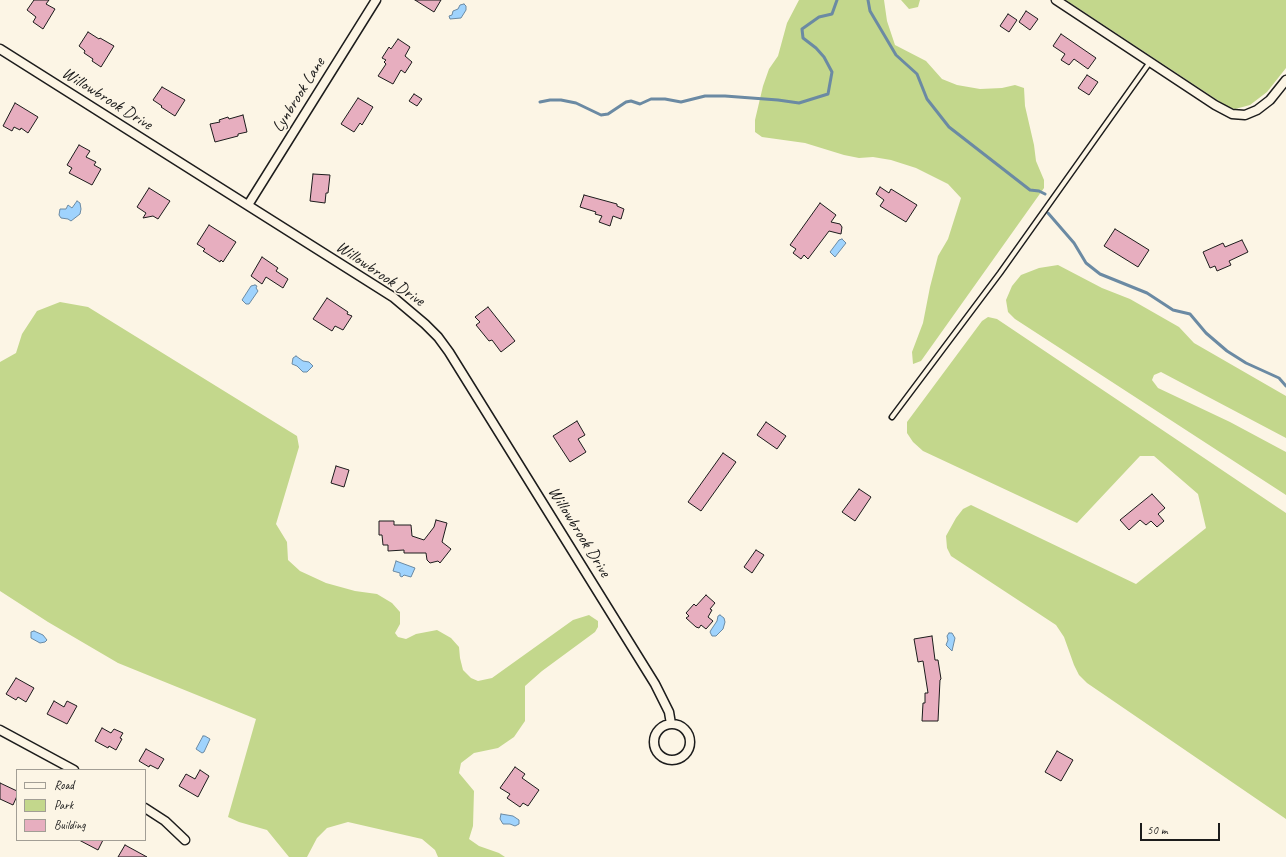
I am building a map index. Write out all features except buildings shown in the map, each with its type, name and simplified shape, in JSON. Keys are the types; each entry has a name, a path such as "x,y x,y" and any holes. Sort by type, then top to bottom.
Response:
{"street":[{"name":"Lynbrook Lane","path":"248,205 376,0"},
{"path":"1056,0 1224,110 1238,115 1252,113 1265,105 1286,80"},
{"name":"Willowbrook Drive","path":"0,48 393,297 416,315 438,337 527,476 655,684 670,712 671,724"},
{"path":"671,724 685,729 691,740 688,753 677,760 671,761 659,756 655,750 654,738 662,727 671,724"},
{"path":"0,730 72,769"},
{"path":"146,809 165,821 185,840"}],"lane":[{"path":"892,418 1000,272 1150,62"}],"green space":[{"path":"799,0 884,0 887,21 895,45 926,61 942,79 957,85 980,89 1002,88 1015,85 1024,88 1025,106 1036,161 1044,180 1044,188 921,361 913,364 912,352 923,323 938,256 948,239 961,198 948,184 916,168 891,160 873,157 859,158 805,143 762,137 755,132 755,120 763,86 769,69 778,56 787,23"},
{"path":"901,0 920,0 918,7 909,9"},
{"path":"1066,0 1286,0 1286,68 1267,92 1250,105 1235,109 1228,107"},
{"path":"1058,265 1102,288 1130,299 1179,327 1194,343 1286,396 1286,438 1161,372 1154,375 1152,380 1158,388 1230,422 1286,452 1286,495 1015,319 1008,312 1006,300 1012,286 1021,275 1039,268"},
{"path":"60,302 88,307 297,436 299,447 276,524 287,542 288,560 300,571 326,583 355,591 377,594 392,603 400,612 400,624 395,633 398,637 406,639 416,634 437,630 451,638 459,647 463,670 471,678 478,681 492,678 573,620 589,615 598,621 598,627 595,632 542,671 525,686 525,721 514,737 498,748 474,753 461,763 459,773 474,791 473,826 469,839 479,846 499,853 505,857 438,857 435,850 422,839 348,822 327,828 317,838 307,857 289,857 267,830 239,822 228,817 256,719 118,663 48,622 0,591 0,362 16,353 22,334 37,311"},
{"path":"988,317 997,319 1286,513 1286,819 1087,683 1079,675 1064,637 1056,625 951,556 947,548 946,536 963,509 971,505 1136,584 1206,528 1198,494 1154,456 1140,456 1077,523 923,451 913,442 907,433 907,422 982,321"}],"water":[{"path":"464,4 466,6 466,10 461,18 450,19 449,16 452,15 453,11 458,9 460,5"},
{"path":"77,201 80,203 80,214 71,221 61,218 59,215 60,209 66,209 68,205 72,208"},
{"path":"842,239 846,243 835,257 830,252 839,240"},
{"path":"251,286 257,286 256,288 258,291 249,304 246,304 242,300"},
{"path":"296,356 303,361 309,362 313,366 307,372 303,372 297,366 292,364 293,358"},
{"path":"396,561 415,568 411,577 404,575 402,577 400,576 400,573 393,571"},
{"path":"720,615 724,618 725,622 723,629 716,636 712,636 710,632 717,621 718,616"},
{"path":"34,631 43,635 47,640 40,643 31,638 31,632"},
{"path":"949,633 952,633 955,638 952,651 946,645 948,640 947,636"},
{"path":"203,736 210,739 204,752 202,753 196,749"},
{"path":"501,814 513,816 519,820 519,824 515,826 503,824 500,819"}],"waterway":[{"path":"540,102 561,100 576,103 601,115 608,114 626,102 631,101 640,104 651,99 665,99 681,102 705,96 725,96 799,103 828,94 832,72 824,57 816,48 803,38 802,29 819,17 832,14 837,0"},
{"path":"868,0 870,11 896,55 917,74 927,99 949,127 1030,190 1039,191 1045,194"},
{"path":"1048,213 1074,243 1086,263 1100,274 1147,293 1173,310 1190,314 1206,333 1227,351 1246,363 1279,378 1286,386"}]}
